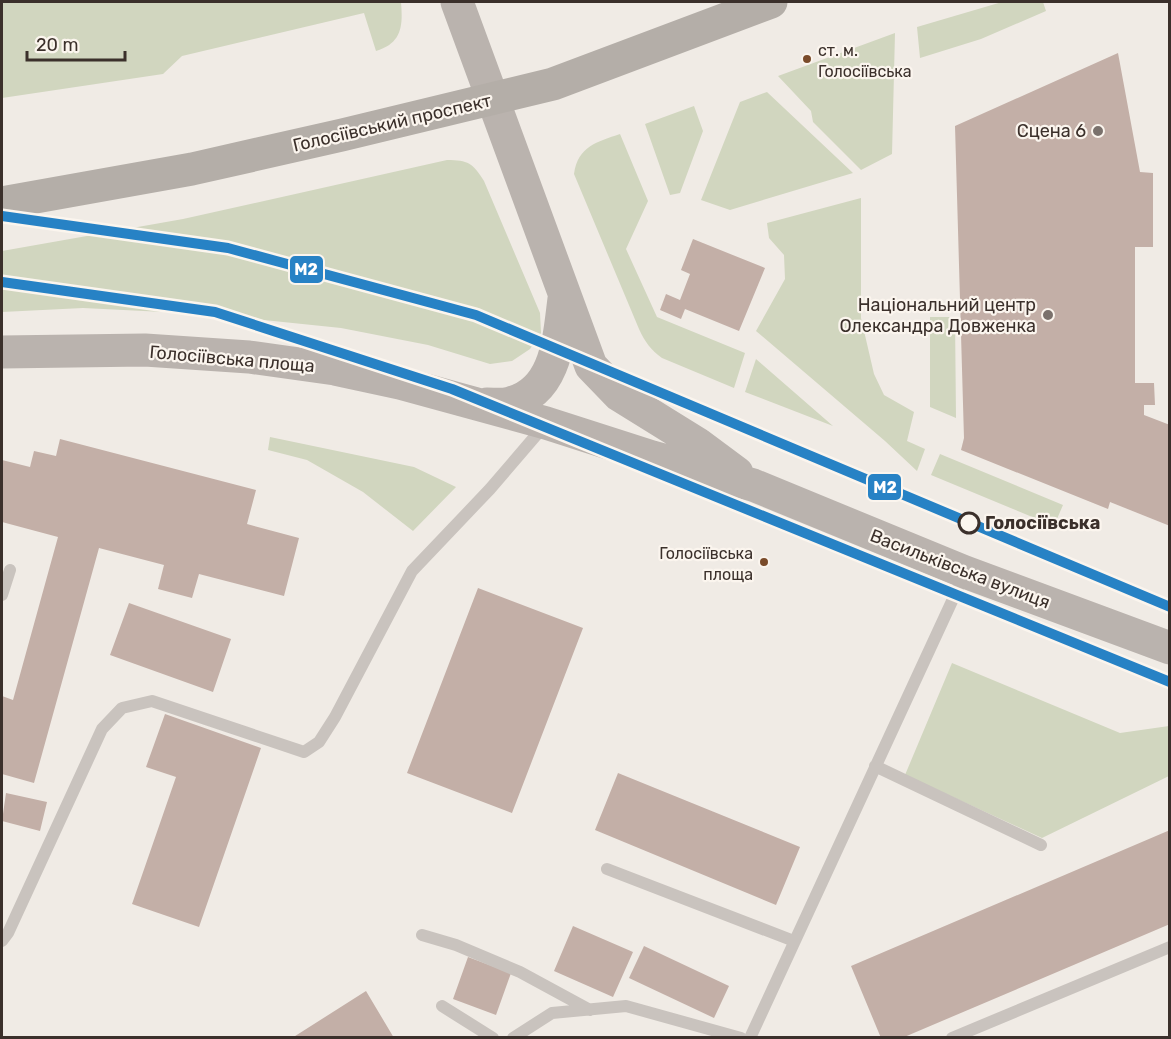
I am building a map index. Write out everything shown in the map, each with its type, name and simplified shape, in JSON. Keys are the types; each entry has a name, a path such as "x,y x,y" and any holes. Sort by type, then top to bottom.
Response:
{"highway":[{"name":"Голосіївський проспект","path":"2,203 192,169 553,84 771,2"}],"main road":[{"path":"457,2 591,366 619,395 698,444 753,485"},
{"path":"473,403 509,404 523,399 538,388 550,369 558,345 564,294"},
{"name":"Голосіївська площа","path":"2,352 145,350 249,357 335,369 400,383 546,423 652,457 753,485"},
{"name":"Васильківська вулиця","path":"753,485 965,572 1170,648"}],"lane":[{"path":"2,941 8,933 102,729 122,708 152,701 304,752 319,742 335,717 412,571 490,489 546,423"},
{"path":"2,595 10,570"},
{"path":"750,1038 965,572"},
{"path":"875,766 1041,845"},
{"path":"607,869 794,941"},
{"path":"422,935 456,945 520,972 590,1010"},
{"path":"952,1038 1170,947"},
{"path":"442,1006 493,1038"},
{"path":"513,1038 552,1013 626,1006 741,1038"}],"green space":[{"path":"2,2 401,2 402,19 396,38 385,48 376,51 364,13 182,56 163,74 2,98"},
{"path":"1002,2 1043,2 1046,11 981,39 920,58 917,27"},
{"path":"895,33 892,154 861,170 813,122 811,111 778,76"},
{"path":"767,92 853,173 730,210 701,200 740,102"},
{"path":"694,106 703,131 680,193 670,195 645,124"},
{"path":"620,134 648,201 626,249 657,317 745,353 734,388 662,358 649,345 639,329 574,174 584,151 596,143"},
{"path":"447,160 469,164 477,170 484,181 540,313 541,333 530,349 512,361 490,364 428,345 341,328 204,314 83,308 2,312 2,251 183,219"},
{"path":"861,198 861,318 874,374 884,395 914,412 907,441 925,449 917,471 756,331 785,279 784,255 769,238 767,223"},
{"path":"930,317 955,317 956,418 930,407"},
{"path":"756,359 833,426 745,392"},
{"path":"270,437 414,467 456,487 413,531 363,492 307,460 268,450"},
{"path":"940,454 1063,505 1054,526 931,475"},
{"path":"952,663 1120,733 1169,726 1169,776 1042,838 905,775"}],"building":[{"name":"Національний центр Олександра Довженка","path":"1118,53 1140,172 1153,173 1153,247 1135,247 1135,383 1154,383 1155,405 1144,405 1144,415 1170,425 1170,526 1110,502 1108,509 961,450 964,438 955,126"},
{"path":"693,239 765,268 739,331 685,309 681,319 660,310 666,294 680,300 690,274 681,270"},
{"path":"60,439 256,490 247,524 299,538 284,596 199,574 192,598 158,589 164,565 99,548 34,783 2,774 2,696 13,700 58,537 2,522 2,460 30,467 34,451 56,456"},
{"path":"478,588 583,628 512,813 407,773"},
{"path":"129,603 231,639 213,692 110,655"},
{"path":"165,714 261,748 199,927 132,904 176,777 146,767"},
{"path":"618,773 800,847 776,905 595,830"},
{"path":"6,793 47,802 40,831 2,821"},
{"path":"1170,830 1170,924 902,1038 881,1038 851,966"},
{"path":"573,926 633,952 613,997 554,971"},
{"path":"644,946 729,986 714,1018 629,978"},
{"path":"468,957 511,973 496,1015 453,999"},
{"path":"366,991 394,1038 292,1038"}],"transit line":[{"name":"M2","path":"2,216 228,248 476,315 1170,607"},
{"name":"M2","path":"2,282 215,312 452,389 1170,682"}],"place":[{"name":"ст. м. Голосіївська","path":"807,59"},
{"name":"Сцена 6","path":"1098,131"},
{"name":"Національний центр Олександра Довженка","path":"1048,315"},
{"name":"Голосіївська","path":"969,523"},
{"name":"Голосіївська площа","path":"764,562"}]}
